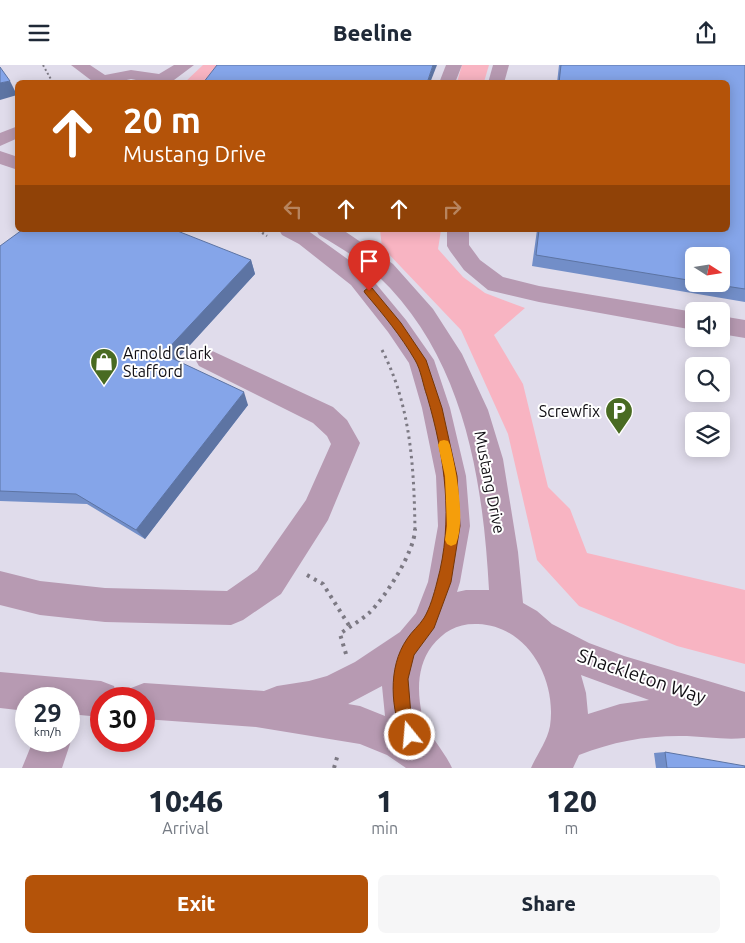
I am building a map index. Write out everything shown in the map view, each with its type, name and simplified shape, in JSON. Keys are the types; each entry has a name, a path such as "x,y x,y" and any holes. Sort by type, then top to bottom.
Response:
{"street":[{"path":"79,65 99,80"},
{"path":"163,80 186,65"},
{"path":"448,80 454,65"},
{"path":"497,80 501,65"},
{"path":"103,80 133,74 150,76 159,80"},
{"path":"0,140 15,132"},
{"path":"0,157 15,162"},
{"path":"458,232 458,246 472,265 496,284 539,294 685,319"},
{"name":"Mustang Drive","path":"342,233 392,276 424,317 450,355 474,408 489,458 506,573 508,613"},
{"path":"281,234 307,239 359,279 397,326 421,360 436,408 451,476 454,526 444,582 402,669 400,695 403,715 410,735 428,762"},
{"path":"730,326 745,329"},
{"path":"0,588 40,598 105,605 231,608 269,583 317,510 346,443 338,428 323,415 208,359"},
{"path":"256,708 319,697 360,679 445,613 467,606 490,607 508,613 523,621 540,636 552,651 562,670 570,703 569,728 557,759"},
{"name":"Shackleton Way","path":"540,636 580,657 624,674 745,711"},
{"path":"0,690 15,692"},
{"path":"155,702 256,708 360,725 400,741 428,762"},
{"name":"Shackleton Way","path":"557,759 587,733 615,725 654,718 745,720"},
{"path":"42,768 48,752"}],"path":[{"path":"43,65 51,80"},
{"path":"344,686 347,655 340,635 369,613 389,587 405,562 415,537 414,472 405,408 393,371 378,342"},
{"path":"282,561 322,584 350,627"},
{"path":"334,768 338,755 341,722"}],"shaded area":[{"path":"203,65 227,65 210,80 187,80"},
{"path":"462,65 489,65 485,80 458,80"},
{"path":"380,232 441,232 438,249 463,277 485,293 525,308 494,335 523,384 548,487 570,509 587,553 745,590 745,664 677,646 579,606 537,560 508,434 461,330 382,247"}],"building":[{"path":"217,65 433,65 428,80 205,80"},
{"path":"561,65 745,65 745,289 730,287 730,247 685,247 685,280 536,255 539,232 730,232 730,80 559,80"},
{"path":"0,67 10,81 0,83"},
{"name":"Arnold Clark Stafford","path":"19,232 180,232 251,260 163,354 244,392 136,530 76,494 0,491 0,246"},
{"path":"665,752 745,766 745,768 667,768"}],"slow traffic":[{"path":"444,445 451,476 454,526 451,540"}],"place":[{"name":"Arnold Clark Stafford","path":"104,386"},
{"name":"Screwfix","path":"619,435"}],"route":[{"path":"369,291 421,360 436,408 451,476 454,526 444,582 429,623 411,645 400,679 403,715 410,735"}]}
